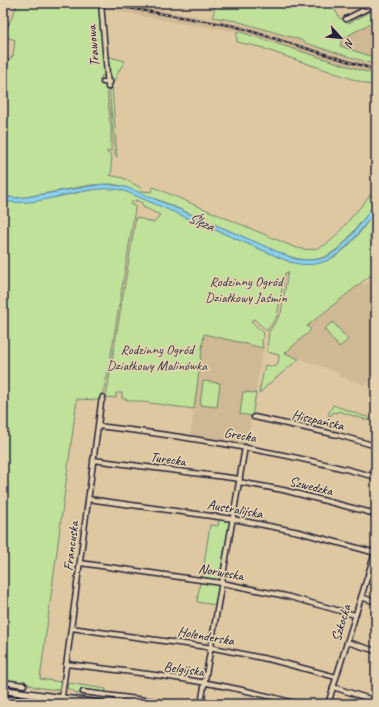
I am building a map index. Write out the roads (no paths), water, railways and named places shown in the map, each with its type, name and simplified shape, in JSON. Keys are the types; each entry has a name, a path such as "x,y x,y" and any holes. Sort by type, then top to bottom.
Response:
{"main road":[{"path":"3,690 62,701 103,704"},
{"path":"3,699 38,704"}],"street":[{"name":"Trawowa","path":"101,3 107,83"},
{"path":"346,19 376,4"},
{"path":"3,23 5,23 3,32"},
{"name":"Francuska","path":"62,701 93,460 103,397"},
{"name":"Hiszpańska","path":"254,417 338,435 376,446"},
{"name":"Grecka","path":"98,426 245,447 315,461 376,477"},
{"path":"201,704 245,447"},
{"name":"Turecka","path":"93,460 240,480"},
{"name":"Szwedzka","path":"240,480 376,514"},
{"name":"Australijska","path":"88,499 233,519 299,532 376,552"},
{"name":"Szkocka","path":"328,704 376,552"},
{"name":"Norweska","path":"80,564 222,583 286,596 355,615"},
{"path":"361,597 376,602"},
{"name":"Holenderska","path":"71,628 210,648 272,660 336,677"},
{"path":"347,642 376,651"},
{"name":"Belgijska","path":"66,664 204,683 252,692 298,704"},
{"path":"3,682 24,685"},
{"path":"333,687 376,701"},
{"path":"83,692 176,704"}],"water":[{"name":"Ślęza","path":"103,184 122,186 134,190 295,259 302,260 320,259 339,249 376,202 376,206 374,212 357,235 333,258 314,264 302,264 290,262 122,190 92,190 32,202 17,203 3,201 3,196 15,198 26,197"}],"railway":[{"path":"99,3 234,26 376,70"}],"park label":[{"name":"Rodzinny Ogród Działkowy Jaśmin","path":"246,290"},
{"name":"Rodzinny Ogród Działkowy Malinówka","path":"157,358"}]}
